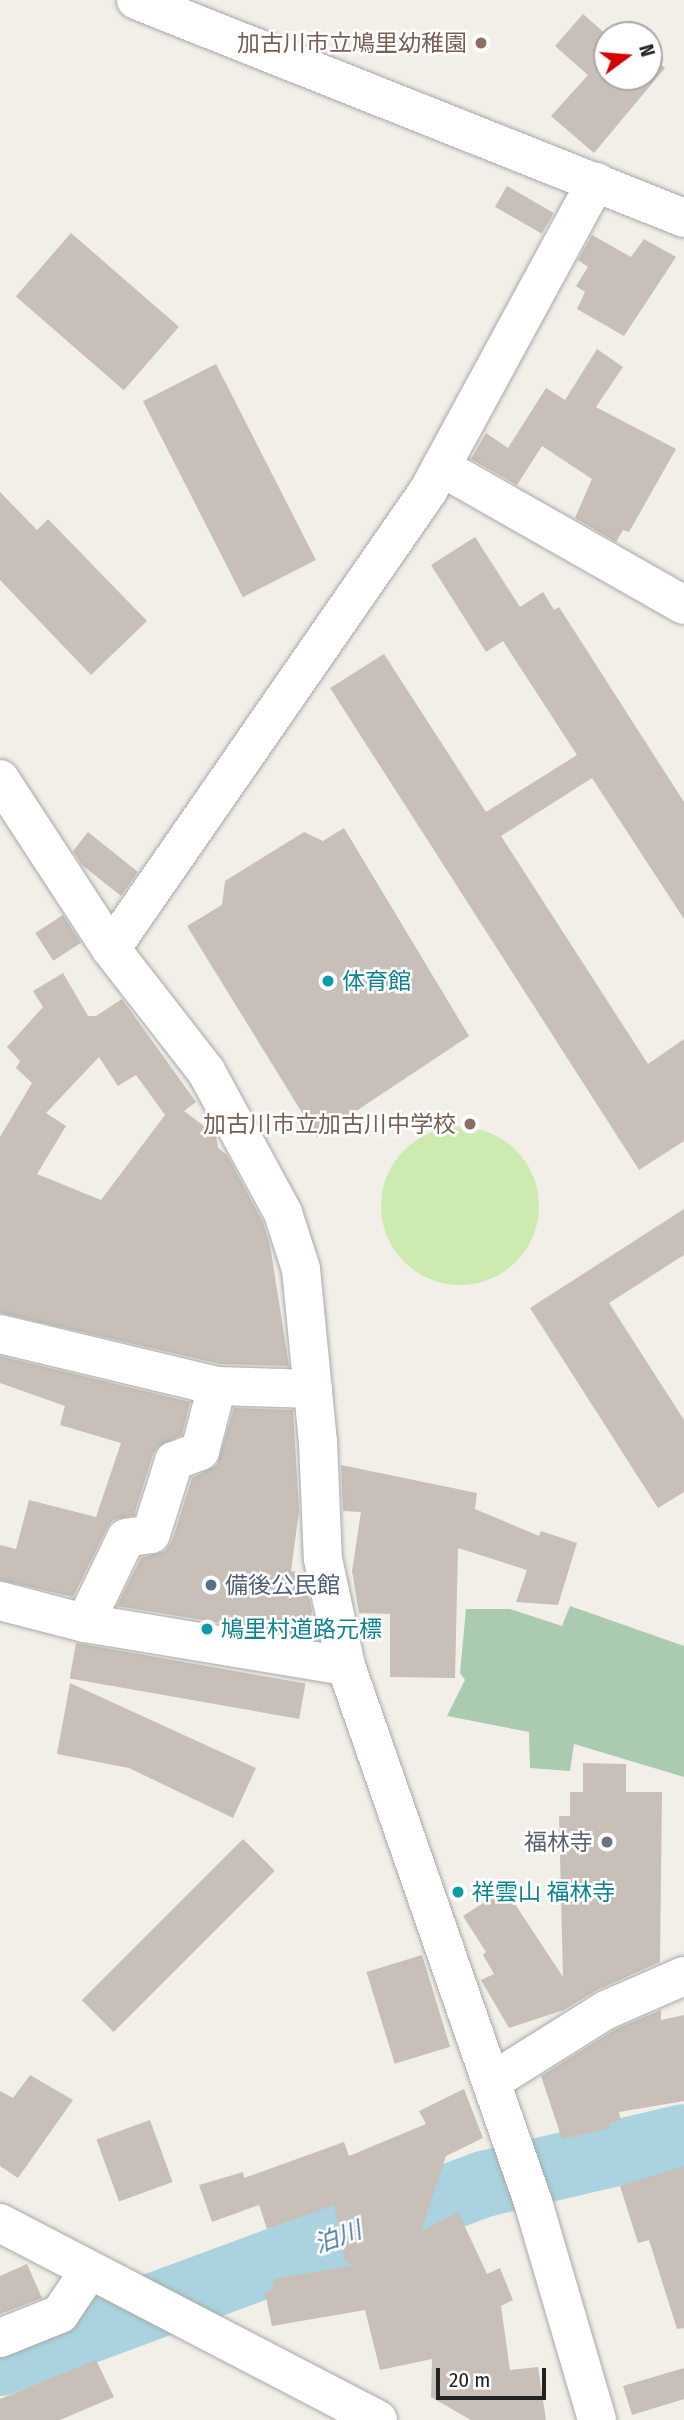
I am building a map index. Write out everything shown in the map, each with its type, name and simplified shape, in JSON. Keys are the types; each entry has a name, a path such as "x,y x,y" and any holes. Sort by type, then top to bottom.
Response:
{"street":[{"path":"136,0 684,218"},
{"path":"111,949 441,467 596,182"},
{"path":"441,467 684,605"},
{"path":"0,779 111,949 206,1071 283,1213 301,1269 313,1389 323,1559 346,1666 533,2202 597,2420"},
{"path":"0,1334 217,1386 313,1389"},
{"path":"85,1623 126,1538 152,1534 174,1461 200,1451 217,1386"},
{"path":"0,1601 85,1623 346,1666"},
{"path":"491,2082 606,2010 684,1976"},
{"path":"0,2223 183,2321 377,2420"},
{"path":"0,2338 60,2314 91,2271"}],"green space":[{"path":"460,1127 490,1133 516,1150 533,1176 539,1206 533,1236 516,1262 490,1279 460,1285 430,1279 404,1262 387,1236 381,1206 387,1176 404,1150 430,1133"},
{"path":"570,1606 684,1646 684,1777 574,1744 570,1771 530,1768 529,1732 447,1716 465,1680 460,1673 466,1609 510,1609 562,1626"}],"building":[{"path":"583,14 593,23 593,91 646,91 594,153 551,116 588,75 555,46"},
{"path":"507,186 554,213 542,234 495,207"},
{"path":"71,233 179,327 124,390 16,296"},
{"path":"592,235 631,257 644,239 676,257 624,336 577,309 585,292 576,286 588,267 578,260"},
{"path":"597,349 623,367 596,407 676,449 629,532 623,530 616,542 575,518 592,479 542,446 517,485 471,459 486,433 508,448 546,388 565,400"},
{"path":"216,364 316,560 243,597 143,401"},
{"path":"0,492 37,530 48,519 147,621 91,675 0,580"},
{"path":"475,537 520,607 543,592 554,610 559,607 684,802 684,919 592,778 501,836 648,1064 684,1039 684,1141 639,1170 330,688 384,654 486,812 577,755 503,641 486,652 431,565"},
{"name":"体育館","path":"344,828 469,1036 317,1137 187,926 222,905 225,881 304,832 323,841"},
{"path":"88,832 138,872 121,896 82,865 73,851"},
{"path":"63,915 81,943 53,961 35,933"},
{"path":"63,973 88,1016 96,1016 122,999 196,1102 184,1111 216,1135 218,1148 227,1155 263,1222 270,1245 289,1366 220,1364 0,1313 0,1137 32,1083 16,1068 20,1061 7,1047 43,1007 33,991","holes":["99,1057 118,1086 136,1075 165,1115 101,1200 37,1174 66,1126 46,1113"]},
{"path":"684,1209 684,1255 609,1303 684,1420 684,1492 658,1508 530,1308"},
{"path":"0,1356 190,1402 182,1435 159,1446 153,1454 134,1515 113,1520 107,1528 73,1597 0,1580 0,1545 16,1549 29,1500 96,1517 121,1443 60,1425 65,1406 0,1383"},
{"path":"234,1408 293,1410 299,1511 291,1571 304,1573 312,1611 307,1637 117,1606 141,1558 165,1551 172,1541 192,1478 217,1465"},
{"path":"341,1465 477,1493 475,1509 539,1536 541,1531 577,1543 558,1605 516,1602 527,1570 458,1548 455,1678 390,1677 390,1614 359,1613 352,1571 361,1512 343,1511"},
{"path":"76,1643 305,1683 299,1719 70,1678"},
{"path":"70,1683 256,1768 233,1818 129,1768 57,1754"},
{"path":"583,1763 626,1764 626,1792 662,1792 660,1962 597,1990 564,2010 509,2028 481,1980 494,1974 483,1955 486,1952 463,1916 505,1889 563,1977 559,1816 570,1816 570,1792 583,1792"},
{"path":"243,1839 275,1871 114,2032 82,2000"},
{"path":"422,1955 450,2047 395,2064 367,1972"},
{"path":"661,2010 661,2020 684,2015 684,2101 619,2112 621,2120 609,2124 610,2128 562,2139 541,2076 616,2029"},
{"path":"30,2075 73,2100 18,2178 0,2166 0,2091 13,2098"},
{"path":"464,2089 483,2138 446,2156 421,2231 458,2212 487,2274 500,2268 513,2300 501,2306 510,2370 538,2367 546,2420 471,2420 431,2397 432,2359 380,2370 365,2310 272,2326 265,2293 273,2289 274,2279 355,2265 345,2261 334,2205 267,2229 259,2205 212,2222 199,2185 243,2172 244,2178 344,2142 349,2156 426,2124 419,2111"},
{"path":"150,2120 173,2182 119,2202 96,2139"},
{"path":"684,2166 684,2328 677,2329 649,2240 638,2243 620,2186"},
{"path":"27,2264 42,2298 0,2314 0,2276"},
{"path":"96,2360 114,2397 60,2420 0,2420 0,2399"},
{"path":"684,2368 684,2399 632,2415 623,2386"}],"waterway":[{"name":"泊川","path":"0,2363 484,2184 684,2137"}],"place":[{"name":"加古川市立鳩里幼稚園","path":"481,43"},
{"name":"体育館","path":"328,981"},
{"name":"加古川市立加古川中学校","path":"470,1124"},
{"name":"備後公民館","path":"211,1585"},
{"name":"鳩里村道路元標","path":"207,1629"},
{"name":"福林寺","path":"607,1842"},
{"name":"祥雲山 福林寺","path":"458,1892"}]}
